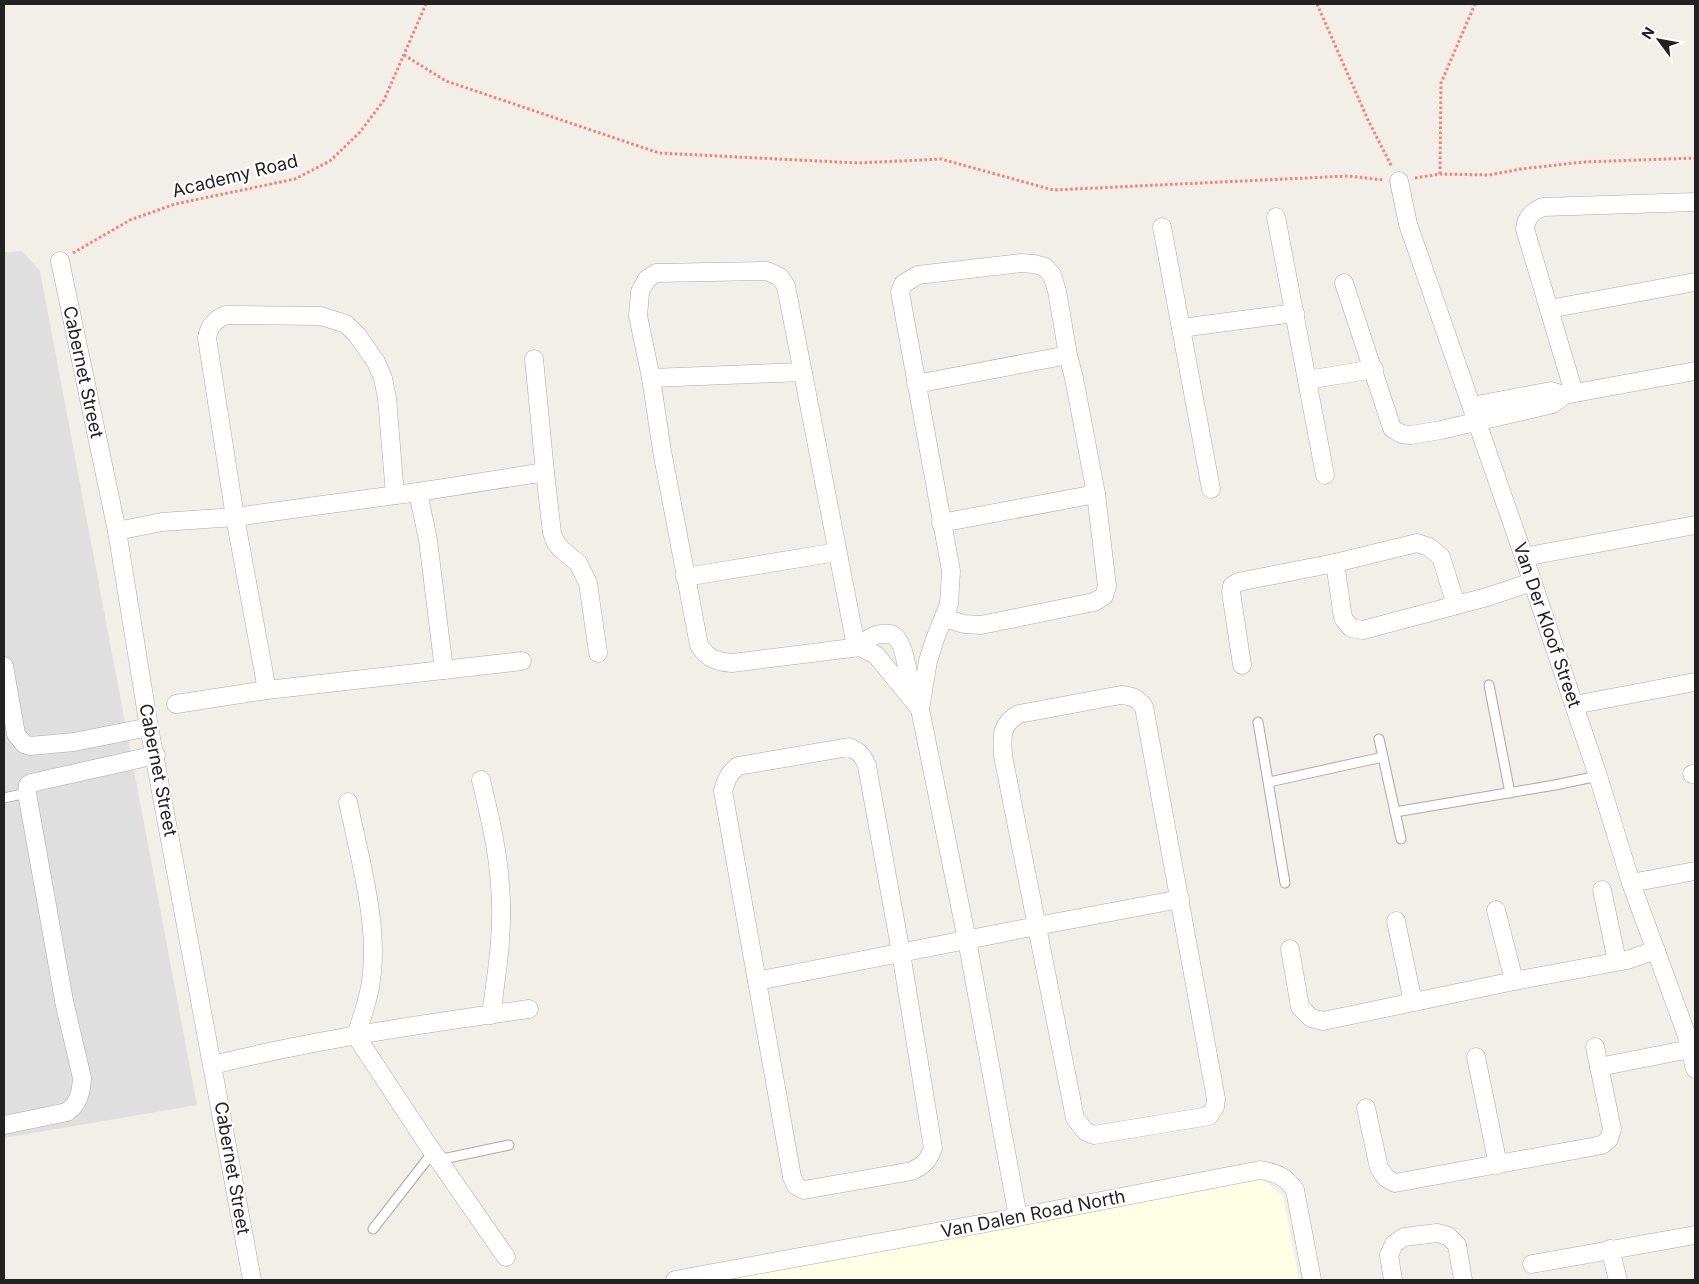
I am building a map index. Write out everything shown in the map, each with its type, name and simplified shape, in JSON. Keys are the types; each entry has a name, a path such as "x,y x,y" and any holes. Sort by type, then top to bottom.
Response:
{"street":[{"name":"Van Der Kloof Street","path":"1399,181 1408,224 1524,557 1598,776 1631,883 1686,1033 1695,1069"},
{"path":"1569,394 1549,309 1525,229 1526,222 1535,211 1543,207 1695,202"},
{"path":"1276,217 1325,475"},
{"path":"1162,227 1211,489"},
{"name":"Cabernet Street","path":"60,261 117,531 149,727 156,755 252,1280"},
{"path":"916,703 934,639 944,618 950,597 951,571 900,292 903,284 918,275 1021,263 1034,264 1045,267 1052,275 1057,291 1096,494 1107,586 1104,596 1094,602 982,625 964,624 944,618"},
{"path":"858,647 837,552 786,286 780,277 767,271 656,273 647,279 640,292 638,316 699,645 705,655 718,662 732,663 858,647 876,655 916,703"},
{"path":"1549,309 1695,282"},
{"path":"1344,283 1392,428 1401,434 1411,435 1441,430 1474,413 1508,407 1553,404 1569,394 1695,371"},
{"path":"1181,328 1294,313"},
{"path":"267,690 235,517 207,338 211,325 220,317 226,315 321,316 346,324 358,335 376,362 384,384 387,398 394,495"},
{"path":"916,384 1068,355"},
{"path":"534,359 552,533 561,549 578,563 588,583 598,653"},
{"path":"1307,380 1374,369"},
{"path":"651,378 803,372"},
{"path":"117,531 162,522 235,517 418,492 545,472"},
{"path":"418,492 428,540 444,670"},
{"path":"941,523 1096,494"},
{"path":"1524,557 1695,525"},
{"path":"1242,665 1231,592 1232,586 1238,582 1335,563 1417,543 1430,547 1440,557 1456,605"},
{"path":"686,577 837,552"},
{"path":"1335,563 1344,618 1351,628 1363,630 1487,597 1532,582"},
{"path":"858,647 869,638 879,634 891,634 897,639 902,648 916,703 967,940 1018,1217"},
{"path":"176,704 267,690 522,661"},
{"path":"4,666 16,734 24,744 30,746 74,742 149,727"},
{"path":"1574,705 1695,682"},
{"path":"1120,695 1132,696 1139,700 1144,707 1180,900 1215,1095 1215,1107 1209,1116 1094,1135 1085,1131 1080,1126 1075,1118 1036,926 1003,756 1002,737 1006,724 1019,714 1120,695"},
{"path":"849,747 857,750 863,756 867,766 901,953 933,1148 930,1157 923,1166 912,1171 804,1190 796,1186 792,1177 723,791 726,779 732,771 738,766 849,747"},
{"path":"4,1125 67,1112 74,1107 82,1089 82,1078 64,1001 27,793 28,786 31,783 156,755"},
{"path":"481,780 490,819 500,885 500,948 491,1015"},
{"path":"348,802 368,897 373,950 369,991 356,1036 435,1156 506,1258"},
{"path":"1631,883 1695,871"},
{"path":"1602,890 1618,961"},
{"path":"757,981 1036,926 1180,900"},
{"path":"1496,910 1514,980"},
{"path":"1396,921 1413,1002"},
{"path":"1290,949 1300,1006 1311,1018 1323,1021 1514,980 1618,961 1656,950"},
{"path":"213,1065 260,1053 356,1036 529,1010"},
{"path":"1366,1108 1379,1168 1390,1182 1395,1183 1602,1145 1609,1139 1612,1129 1595,1047"},
{"path":"1599,1067 1690,1049"},
{"path":"1476,1057 1498,1164"},
{"name":"Van Dalen Road North","path":"675,1280 704,1277 1260,1170 1288,1180 1294,1190 1312,1280"},
{"path":"1394,1280 1389,1256 1394,1244 1404,1237 1437,1233 1448,1236 1457,1245 1463,1280"},
{"path":"1532,1264 1695,1235"},
{"path":"1610,1249 1618,1280"}],"lane":[{"path":"1489,685 1510,793"},
{"path":"1258,722 1285,883"},
{"path":"1379,739 1401,839"},
{"path":"1269,782 1383,757"},
{"path":"1395,812 1556,785 1598,776"},
{"path":"4,798 27,793"},
{"path":"373,1229 435,1156 509,1145"}],"path":[{"name":"Academy Road","path":"60,261 130,220 175,204 295,179 330,161 360,132 384,100 426,4"},
{"path":"1317,4 1368,120 1399,181"},
{"path":"1440,174 1442,83 1476,4"},
{"path":"404,55 446,81 659,152 858,163 941,159 1053,190 1348,176 1399,181 1440,174 1489,175 1521,169 1583,162 1695,158"}],"shaded area":[{"path":"22,251 40,271 197,1105 4,1138 4,252"},
{"path":"1263,1179 1283,1196 1299,1280 718,1280"}]}
